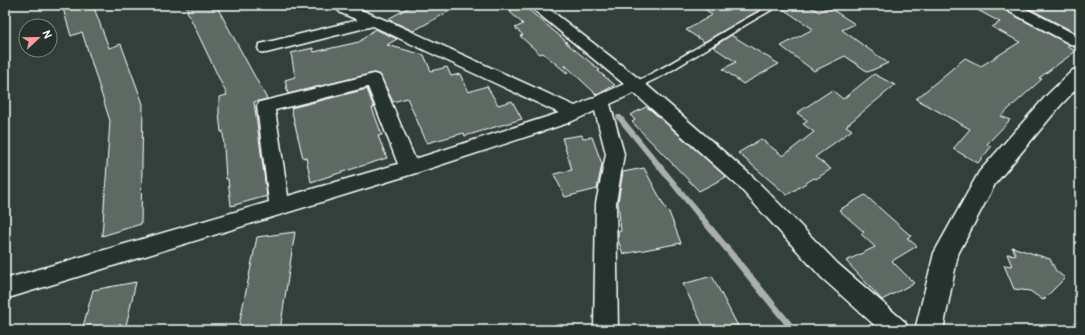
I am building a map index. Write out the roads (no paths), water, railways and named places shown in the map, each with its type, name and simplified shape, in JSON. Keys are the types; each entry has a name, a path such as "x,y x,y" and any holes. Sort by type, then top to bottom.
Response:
{"street":[{"path":"339,5 574,114"},
{"path":"535,5 636,85 746,182 830,271 897,330"},
{"path":"1008,5 1080,43"},
{"path":"266,48 373,21"},
{"path":"929,330 946,253 987,178 1053,101 1080,74"},
{"path":"280,206 266,106 374,80 409,168"},
{"path":"5,289 409,168 562,119 636,85"},
{"path":"601,101 615,154 606,203 606,330"}],"lane":[{"path":"636,85 661,73 744,22 778,5"}],"waterway":[{"path":"619,117 794,330"}]}
